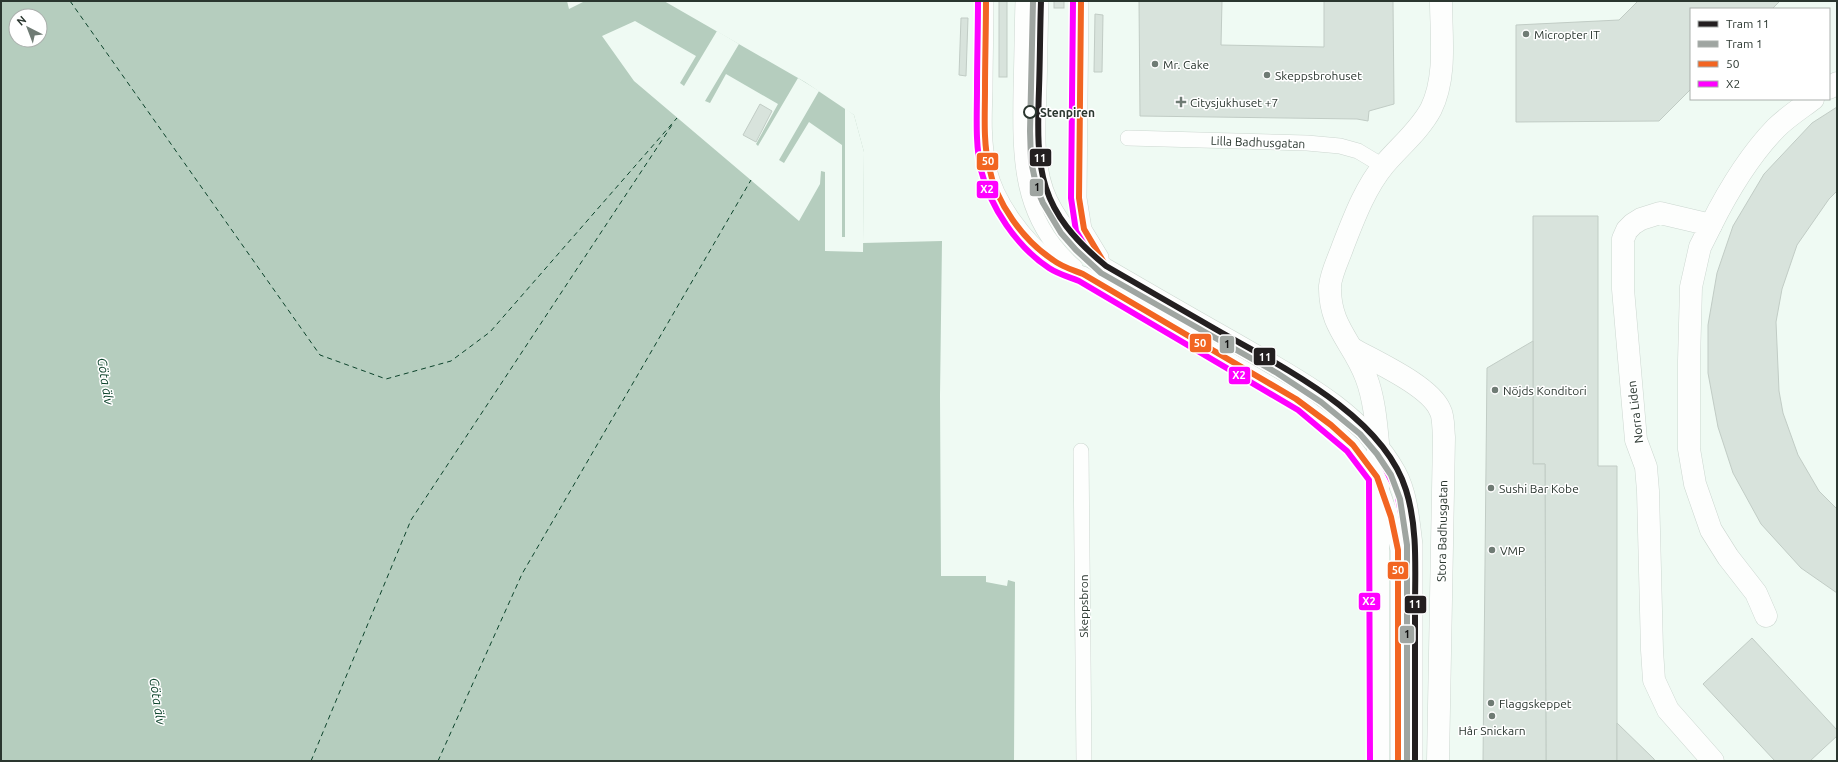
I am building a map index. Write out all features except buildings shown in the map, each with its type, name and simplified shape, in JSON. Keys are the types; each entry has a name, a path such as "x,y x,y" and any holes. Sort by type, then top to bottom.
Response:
{"street":[{"name":"Stora Badhusgatan","path":"1378,761 1378,443 1375,415 1366,378 1353,349 1342,336 1332,312 1330,285 1337,261 1361,202 1383,166 1431,109 1438,89 1441,70 1442,1"},
{"path":"1766,616 1756,593 1728,557 1711,530 1696,484 1689,449 1691,287 1700,247 1722,204 1747,163 1777,127 1812,100"},
{"name":"Norra Liden","path":"1711,226 1660,212 1641,219 1627,230 1623,239 1623,282 1636,440 1646,467 1648,491 1654,680 1668,710 1713,761"},
{"name":"Stora Badhusgatan","path":"1353,349 1409,379 1437,403 1441,411 1444,437 1438,761"}],"lane":[{"path":"986,1 984,116 989,170 998,192 1015,223 1034,244 1053,261 1083,274 1303,403 1353,445 1377,477 1391,517 1398,550 1398,761"},
{"path":"1023,1 1020,138 1023,172 1030,200 1040,225 1064,258 1083,274"},
{"path":"1041,1 1038,122 1041,172 1049,199 1072,236 1086,251 1106,266 1319,390 1359,420 1378,443 1398,472 1405,490 1413,527 1416,591 1415,761"},
{"path":"1081,1 1079,198 1084,230 1106,266"},
{"name":"Lilla Badhusgatan","path":"1128,138 1307,143 1340,146 1358,151 1383,166"},
{"name":"Skeppsbron","path":"1082,451 1084,761"}],"water":[{"name":"Göta älv","path":"1,1 567,1 569,9 585,1 664,1 805,82 854,115 864,152 863,243 942,241 940,396 941,576 986,576 986,582 1007,586 1008,580 1015,582 1014,761 1,761"}],"pier":[{"path":"635,21 696,56 680,83 684,86 717,31 739,44 705,101 710,103 726,74 778,104 756,144 758,146 798,78 819,91 779,160 784,163 809,122 842,145 842,237 845,237 845,108 854,115 864,152 863,252 825,251 825,172 821,171 820,184 799,221 634,81 602,36"}],"ferry route":[{"path":"70,1 320,355 386,379 451,361 490,332 677,118"},
{"path":"311,761 411,520 674,122"},
{"path":"438,761 522,574 751,180"}],"tram line":[{"name":"1","path":"1033,1 1030,131 1031,161 1037,189 1043,203 1061,233 1076,250 1101,273 1277,373 1321,402 1360,434 1377,454 1391,475 1400,499 1407,545 1407,761"},
{"name":"11","path":"1041,1 1038,118 1041,167 1046,188 1054,207 1066,226 1083,246 1106,266 1270,360 1326,395 1353,416 1376,438 1394,463 1406,490 1410,504 1414,534 1415,761"}],"transit line":[{"name":"X2","path":"978,1 977,130 979,160 985,184 991,198 1006,225 1016,238 1037,259 1052,270 1079,281 1298,410 1347,451 1369,480 1370,761"},
{"name":"50","path":"986,1 985,128 987,157 998,194 1012,220 1021,231 1042,252 1056,262 1083,274 1296,399 1331,425 1353,445 1377,477 1391,517 1398,550 1398,761"},
{"name":"X2","path":"1073,1 1071,198 1076,231 1100,271 1134,291"},
{"name":"50","path":"1081,1 1079,198 1084,229 1106,266 1138,284"},
{"name":"X2","path":"1383,464 1397,492 1407,546 1407,761"}],"place":[{"name":"Micropter IT","path":"1526,34"},
{"name":"Mr. Cake","path":"1155,64"},
{"name":"Skeppsbrohuset","path":"1267,75"},
{"name":"Citysjukhuset +7","path":"1181,102"},
{"name":"Stenpiren","path":"1030,112"},
{"name":"Nöjds Konditori","path":"1495,390"},
{"name":"Sushi Bar Kobe","path":"1491,488"},
{"name":"VMP","path":"1492,550"},
{"name":"Flaggskeppet","path":"1491,703"},
{"name":"Hår Snickarn","path":"1492,716"}]}
